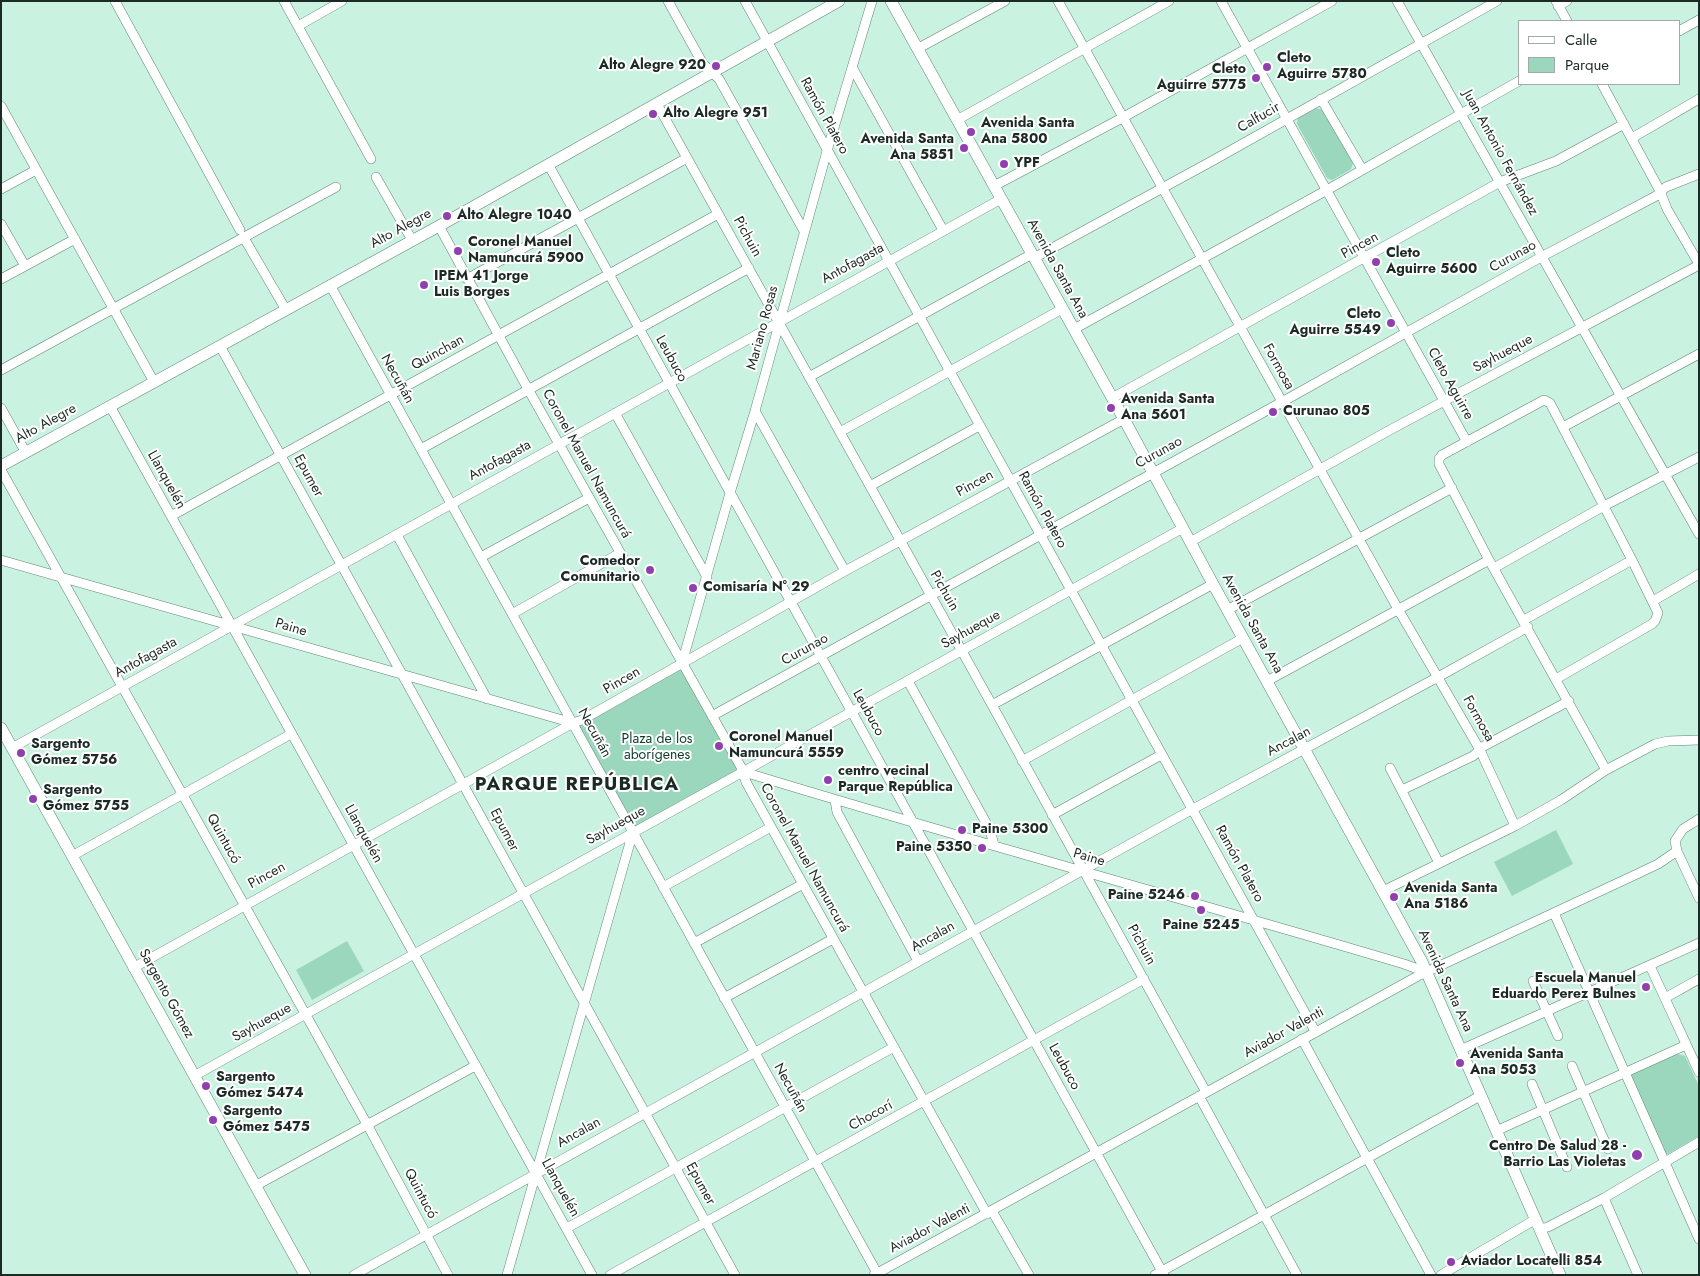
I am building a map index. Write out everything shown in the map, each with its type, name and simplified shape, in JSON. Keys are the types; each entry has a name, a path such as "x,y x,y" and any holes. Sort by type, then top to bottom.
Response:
{"main road":[{"name":"Alto Alegre","path":"1,466 439,226 839,1"},
{"name":"Avenida Santa Ana","path":"890,1 1124,419 1426,972 1560,1275"},
{"name":"Sargento Gómez","path":"1,728 304,1275"}],"street":[{"path":"115,1 242,234 286,310"},
{"path":"284,1 371,159"},
{"path":"298,26 342,1"},
{"path":"668,1 703,64 719,79 804,232"},
{"name":"Ramón Platero","path":"745,1 1315,1032"},
{"name":"Mariano Rosas","path":"682,663 827,151 872,1"},
{"path":"917,49 1005,1"},
{"name":"Formosa","path":"1058,1 1398,609 1480,750 1515,826"},
{"path":"957,120 1169,1"},
{"name":"Cleto Aguirre","path":"1221,1 1467,442 1442,455 1438,464 1606,770"},
{"path":"994,186 1122,118 1332,1"},
{"name":"Juan Antonio Fernández","path":"1397,1 1699,534"},
{"name":"Calfucir","path":"809,377 919,316 1212,161 1496,1"},
{"path":"1566,20 1557,4 1568,1"},
{"path":"1680,30 1699,20"},
{"path":"852,68 943,230"},
{"path":"1074,329 1327,190 1518,82"},
{"path":"1603,85 1660,191 1667,209 1699,265"},
{"path":"1321,98 1362,169"},
{"path":"1632,138 1699,99"},
{"name":"Pichuin","path":"657,104 1144,979 1264,1215 1297,1275"},
{"path":"1,106 154,382"},
{"name":"Pincen","path":"1112,398 1500,182 1556,161 1624,124"},
{"path":"467,279 687,158"},
{"name":"Leubuco","path":"548,164 973,931 1160,1273"},
{"path":"1,189 36,170"},
{"name":"Curunao","path":"712,716 1543,256 1656,196 1666,187 1699,174"},
{"path":"376,177 412,240"},
{"path":"1,370 113,309 242,234 336,188"},
{"name":"Antofagasta","path":"12,748 341,564 397,535 669,384 888,260 1001,199"},
{"name":"Quinchan","path":"171,516 718,214"},
{"path":"1,224 25,266"},
{"name":"Coronel Manuel Namuncurá","path":"439,226 528,389 744,772 746,782 833,939 989,1212 1029,1275"},
{"path":"1,280 75,239"},
{"name":"Sayhueque","path":"1190,542 1444,401 1699,265"},
{"path":"421,449 748,268"},
{"name":"Necuñán","path":"330,286 876,1274"},
{"path":"840,432 1062,309"},
{"name":"Epumer","path":"220,346 522,894 735,1275"},
{"path":"1563,427 1699,354"},
{"path":"1467,442 1544,400 1550,403 1658,614 1652,624 1556,678"},
{"name":"Llanquelén","path":"110,406 592,1275"},
{"path":"1,408 26,453"},
{"path":"755,410 845,571"},
{"path":"615,413 707,577"},
{"name":"Pincen","path":"133,968 572,723 582,720 845,571 1124,419"},
{"path":"870,486 980,426"},
{"path":"1267,681 1398,609 1492,564 1699,457"},
{"name":"Quintucó","path":"1,470 368,1126 448,1275"},
{"path":"1227,610 1452,488"},
{"path":"481,557 589,498"},
{"name":"Sayhueque","path":"194,1076 1183,528"},
{"path":"397,535 487,699"},
{"path":"512,614 620,553"},
{"name":"Paine","path":"1,560 572,723"},
{"name":"Ancalan","path":"354,1275 1193,809 1438,677 1632,560"},
{"path":"1653,601 1699,574"},
{"path":"992,705 1213,584"},
{"path":"1022,761 1243,638"},
{"path":"908,681 990,830 994,845"},
{"path":"1402,790 1473,756 1484,746 1569,701"},
{"path":"72,856 291,734"},
{"path":"1383,891 1515,826 1561,800 1606,770 1663,742 1699,740"},
{"path":"1052,816 1161,755"},
{"path":"1390,768 1439,863"},
{"name":"Paine","path":"744,772 835,800 1254,919 1426,972"},
{"path":"835,800 837,812 918,961"},
{"path":"1699,820 1680,833 1675,842 1677,851 1699,898"},
{"path":"663,887 771,827"},
{"path":"507,1275 632,832"},
{"name":"Aviador Valenti","path":"876,1274 1426,972 1658,864 1677,851"},
{"path":"694,943 803,884"},
{"path":"1554,913 1699,1239"},
{"path":"724,998 833,939"},
{"path":"1460,1050 1699,943"},
{"path":"1650,966 1686,1046 1696,1061 1699,1072"},
{"name":"Chocorí","path":"610,1275 1144,979"},
{"path":"1665,998 1699,979"},
{"path":"1533,981 1558,1036"},
{"path":"1302,1039 1431,1275"},
{"path":"1496,1131 1686,1046"},
{"path":"567,1228 894,1047"},
{"path":"255,1186 475,1066"},
{"path":"1572,1066 1608,1149"},
{"path":"1532,1084 1567,1167"},
{"path":"1160,1273 1480,1096"},
{"path":"1441,1275 1538,1224 1548,1227 1604,1198 1699,1142"},
{"path":"1604,1198 1638,1275"}],"green space":[{"path":"1316,108 1323,110 1353,163 1351,169 1332,180 1327,178 1297,124 1298,118"},
{"name":"Plaza de los aborígenes","path":"682,663 744,772 633,832 576,728 582,720"},
{"path":"1556,830 1573,864 1512,896 1494,862"},
{"path":"347,941 364,971 312,1000 296,970"},
{"path":"1677,1054 1685,1056 1699,1086 1699,1136 1668,1154 1661,1152 1630,1079 1633,1073"}],"place":[{"name":"Alto Alegre 920","path":"716,66"},
{"name":"Cleto Aguirre 5780","path":"1267,67"},
{"name":"Cleto Aguirre 5775","path":"1256,78"},
{"name":"Alto Alegre 951","path":"653,114"},
{"name":"Avenida Santa Ana 5800","path":"971,132"},
{"name":"Avenida Santa Ana 5851","path":"964,148"},
{"name":"YPF","path":"1004,164"},
{"name":"Alto Alegre 1040","path":"447,216"},
{"name":"Coronel Manuel Namuncurá 5900","path":"458,251"},
{"name":"Cleto Aguirre 5600","path":"1376,262"},
{"name":"IPEM 41 Jorge Luis Borges","path":"424,285"},
{"name":"Cleto Aguirre 5549","path":"1391,323"},
{"name":"Avenida Santa Ana 5601","path":"1111,408"},
{"name":"Curunao 805","path":"1273,412"},
{"name":"Comedor Comunitario","path":"650,570"},
{"name":"Comisaría N° 29","path":"693,588"},
{"name":"Coronel Manuel Namuncurá 5559","path":"719,746"},
{"name":"Sargento Gómez 5756","path":"21,753"},
{"name":"centro vecinal Parque República","path":"828,780"},
{"name":"Sargento Gómez 5755","path":"33,799"},
{"name":"Paine 5300","path":"962,830"},
{"name":"Paine 5350","path":"982,848"},
{"name":"Paine 5246","path":"1195,896"},
{"name":"Avenida Santa Ana 5186","path":"1394,897"},
{"name":"Paine 5245","path":"1201,910"},
{"name":"Escuela Manuel Eduardo Perez Bulnes","path":"1646,987"},
{"name":"Avenida Santa Ana 5053","path":"1460,1063"},
{"name":"Sargento Gómez 5474","path":"206,1086"},
{"name":"Sargento Gómez 5475","path":"213,1120"},
{"name":"Centro De Salud 28 - Barrio Las Violetas","path":"1637,1155"},
{"name":"Aviador Locatelli 854","path":"1451,1262"}],"district":[{"name":"PARQUE REPÚBLICA","path":"577,785"}]}
